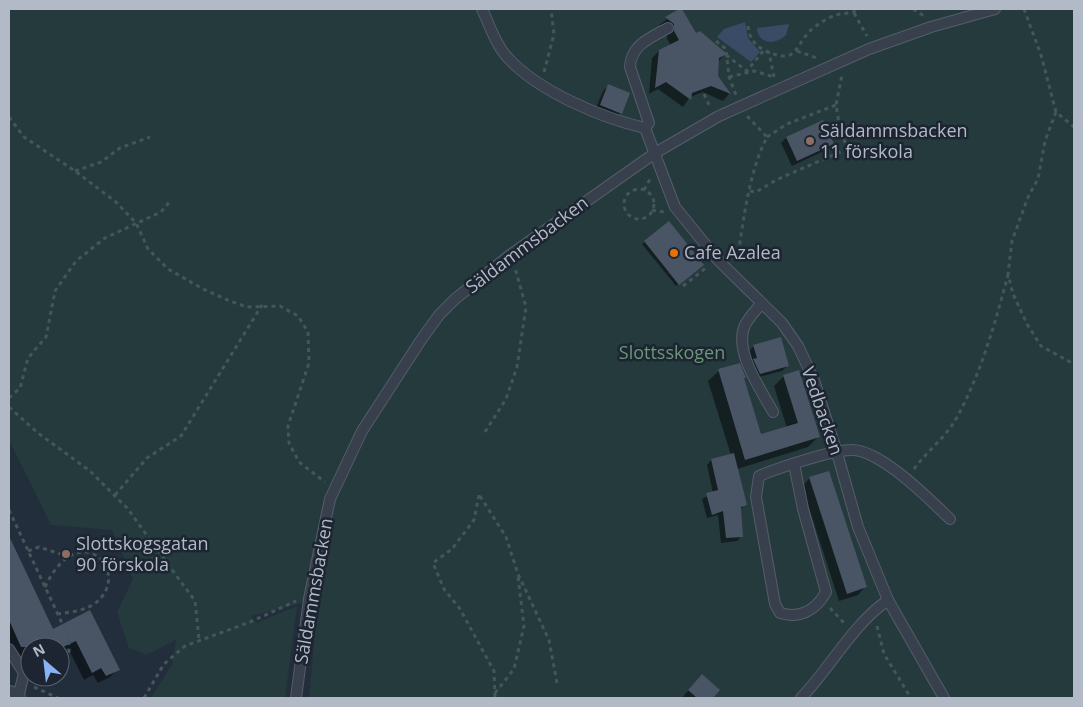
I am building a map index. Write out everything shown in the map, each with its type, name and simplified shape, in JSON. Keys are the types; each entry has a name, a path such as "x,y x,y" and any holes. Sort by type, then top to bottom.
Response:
{"street":[{"path":"9,696 17,698"}],"lane":[{"path":"482,9 501,48 509,60 522,70 557,93 625,123 645,128"},
{"name":"Säldammsbacken","path":"296,698 309,599 330,499 335,486 362,431 439,315 455,299 510,255 655,153 690,132 741,106 870,49 931,27 995,9"},
{"name":"Vedbacken","path":"668,28 636,46 630,58 630,68 649,123 645,128 675,207 717,259 782,323 798,346 814,380 858,527 888,600 944,698"},
{"path":"762,304 744,326 742,338 750,370 773,412"},
{"path":"794,464 803,509 826,592 819,604 808,612 790,616 780,613 775,604 756,498 760,476 794,464 852,450 875,457 906,479 950,518"},
{"path":"801,698 854,633 874,611 888,600"},
{"path":"9,649 24,673 17,698"}],"path":[{"path":"549,56 554,34 551,9"},
{"path":"748,26 749,35 756,46 781,57 789,56 797,51 815,26 836,15 854,13 858,9"},
{"path":"906,479 956,419 978,371 1008,274 1012,241 1028,196 1038,179 1045,140 1056,112 1042,55 1024,9"},
{"path":"854,13 867,37 870,49"},
{"path":"716,41 726,49 729,77 741,106 767,137"},
{"path":"746,71 764,50"},
{"path":"764,50 769,53 774,76"},
{"path":"726,54 746,71"},
{"path":"750,191 756,192 778,179 845,150 846,145 840,129 836,105 842,77 838,62"},
{"path":"729,77 746,71 754,71 768,76"},
{"path":"734,276 758,156 767,137 787,124 836,105"},
{"path":"1056,112 1074,127"},
{"path":"9,117 24,137 75,170 116,202 136,223 148,249 168,269 203,289 230,301 247,307 262,305 280,306 298,316 308,332 309,363 288,426 289,443 299,462 320,480 335,486"},
{"path":"75,170 101,162 120,148 150,137"},
{"path":"637,189 647,191 653,200 650,213 641,218 631,216 625,208 628,194 637,189"},
{"path":"9,398 20,388 28,358 46,337 55,291 76,261 105,238 161,212 171,200"},
{"path":"485,432 506,399 517,367 526,307 513,259 510,255"},
{"path":"684,286 717,259"},
{"path":"1008,274 1013,294 1023,316 1041,346 1074,364"},
{"path":"115,496 147,458 181,436 262,305"},
{"path":"9,408 38,433 90,471 127,508 195,601 199,639"},
{"path":"495,698 494,671 460,609 444,589 433,563 452,549 474,520 479,495 506,537 518,574 549,640 557,683"},
{"path":"9,510 69,637"},
{"path":"28,551 38,547 67,557"},
{"path":"45,587 52,573 67,557 87,552 100,558 107,569 109,585 101,598 94,604 58,614"},
{"path":"494,693 514,669 524,626 518,574"},
{"path":"144,698 164,664 185,646 199,639 250,622 298,600 309,599"},
{"path":"822,599 854,633"},
{"path":"874,611 884,654 911,698"}],"green space":[{"name":"Slottsskogen","path":"9,9 1074,9 1074,698 309,698 318,599 251,616 256,623 297,606 285,698 151,698 172,664 176,640 146,655 129,648 117,612 133,579 112,530 51,525 9,440"}],"water":[{"path":"745,22 748,38 760,52 751,62 717,37 724,29"},
{"path":"789,24 786,35 777,41 768,42 758,34 757,28"}],"building":[{"path":"682,9 696,33 700,31 727,54 719,58 718,76 731,94 711,86 692,93 691,100 666,82 655,88 659,50 679,40 674,31 674,24 665,17"},
{"path":"608,84 630,93 622,114 600,105"},
{"name":"Säldammsbacken 11 förskola","path":"823,120 834,144 797,161 786,137"},
{"name":"Cafe Azalea","path":"669,221 704,265 679,285 644,241"},
{"path":"781,337 789,366 760,374 753,359 757,358 753,345"},
{"path":"740,363 761,434 798,423 783,375 799,370 820,437 745,460 718,369"},
{"path":"734,453 747,505 741,507 743,537 726,538 723,511 712,515 706,493 718,490 711,459"},
{"path":"829,471 867,587 847,594 809,477"},
{"path":"9,536 53,629 90,610 120,670 106,676 101,668 92,673 76,641 70,644 70,637 20,637 20,645 9,620"},
{"path":"702,674 720,690 713,698 697,698 688,690"}],"place":[{"name":"Säldammsbacken 11 förskola","path":"810,141"},
{"name":"Cafe Azalea","path":"674,253"},
{"name":"Slottskogsgatan 90 förskola","path":"66,554"}]}
